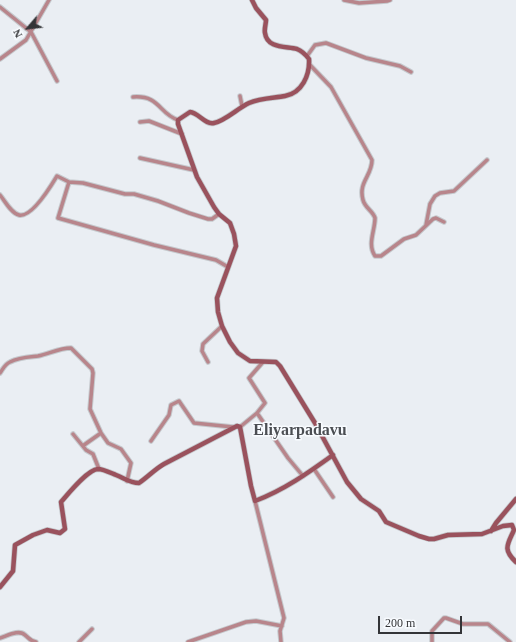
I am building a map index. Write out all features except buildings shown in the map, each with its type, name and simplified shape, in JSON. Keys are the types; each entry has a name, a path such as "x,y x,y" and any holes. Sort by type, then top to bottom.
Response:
{"main road":[{"path":"252,0 256,8 266,20 265,33 268,40 283,48 300,50 309,59 308,72 301,88 287,96 254,101 242,106 228,116 214,123 208,122 190,112 178,120 178,124 194,170 211,202 219,214 230,223 234,234 236,246 217,298 218,312 222,326 230,342 238,353 250,361 276,362 280,366 333,455 347,482 354,492 379,511 386,522 429,539 448,535 474,535 510,524 515,527 507,543 510,554 516,562"},
{"path":"0,587 13,571 15,545 32,535 47,530 60,532 64,529 61,502 79,481 95,470 99,469 117,475 127,481 139,483 148,477 155,469 237,426 240,427 255,501 269,496 303,476 333,455"},
{"path":"491,531 516,499"}],"street":[{"path":"0,59 26,40 49,0"},
{"path":"344,0 359,3 390,0"},
{"path":"0,7 31,32 57,81"},
{"path":"307,56 315,45 326,43 366,58 400,66 411,72"},
{"path":"309,64 331,86 372,160 372,167 361,190 363,201 375,218 371,246 372,252 375,256 378,257 384,255 404,239 416,235 436,218 444,222"},
{"path":"134,96 142,96 152,100 172,118 178,120"},
{"path":"240,96 242,106"},
{"path":"140,122 149,121 182,134"},
{"path":"140,158 194,170"},
{"path":"426,225 430,204 435,196 443,192 454,191 488,160"},
{"path":"0,195 13,212 19,215 23,214 31,211 48,192 57,176 69,182 83,183 125,194 134,194 208,219 219,214"},
{"path":"69,182 58,218 154,245 216,260 228,267"},
{"path":"208,362 202,351 203,344 222,326"},
{"path":"0,373 10,362 21,358 38,356 65,348 71,348 92,369 90,409 101,433 108,443 121,449 131,462 127,481"},
{"path":"240,427 257,413 265,403 249,378 263,362"},
{"path":"151,441 169,416 171,405 179,401 194,423 233,427"},
{"path":"257,413 288,458 303,476"},
{"path":"84,445 101,433"},
{"path":"73,434 84,445 86,450 93,454 99,469"},
{"path":"314,469 333,497"},
{"path":"255,501 284,618 280,630 281,642"},
{"path":"432,642 432,631 444,618 446,618 464,624 488,624 510,642"},
{"path":"188,642 246,622 256,621 282,626"},
{"path":"79,642 92,629"},
{"path":"0,638 19,633 25,634 31,641 36,642"}],"district":[{"name":"Eliyarpadavu","path":"300,431"}]}
